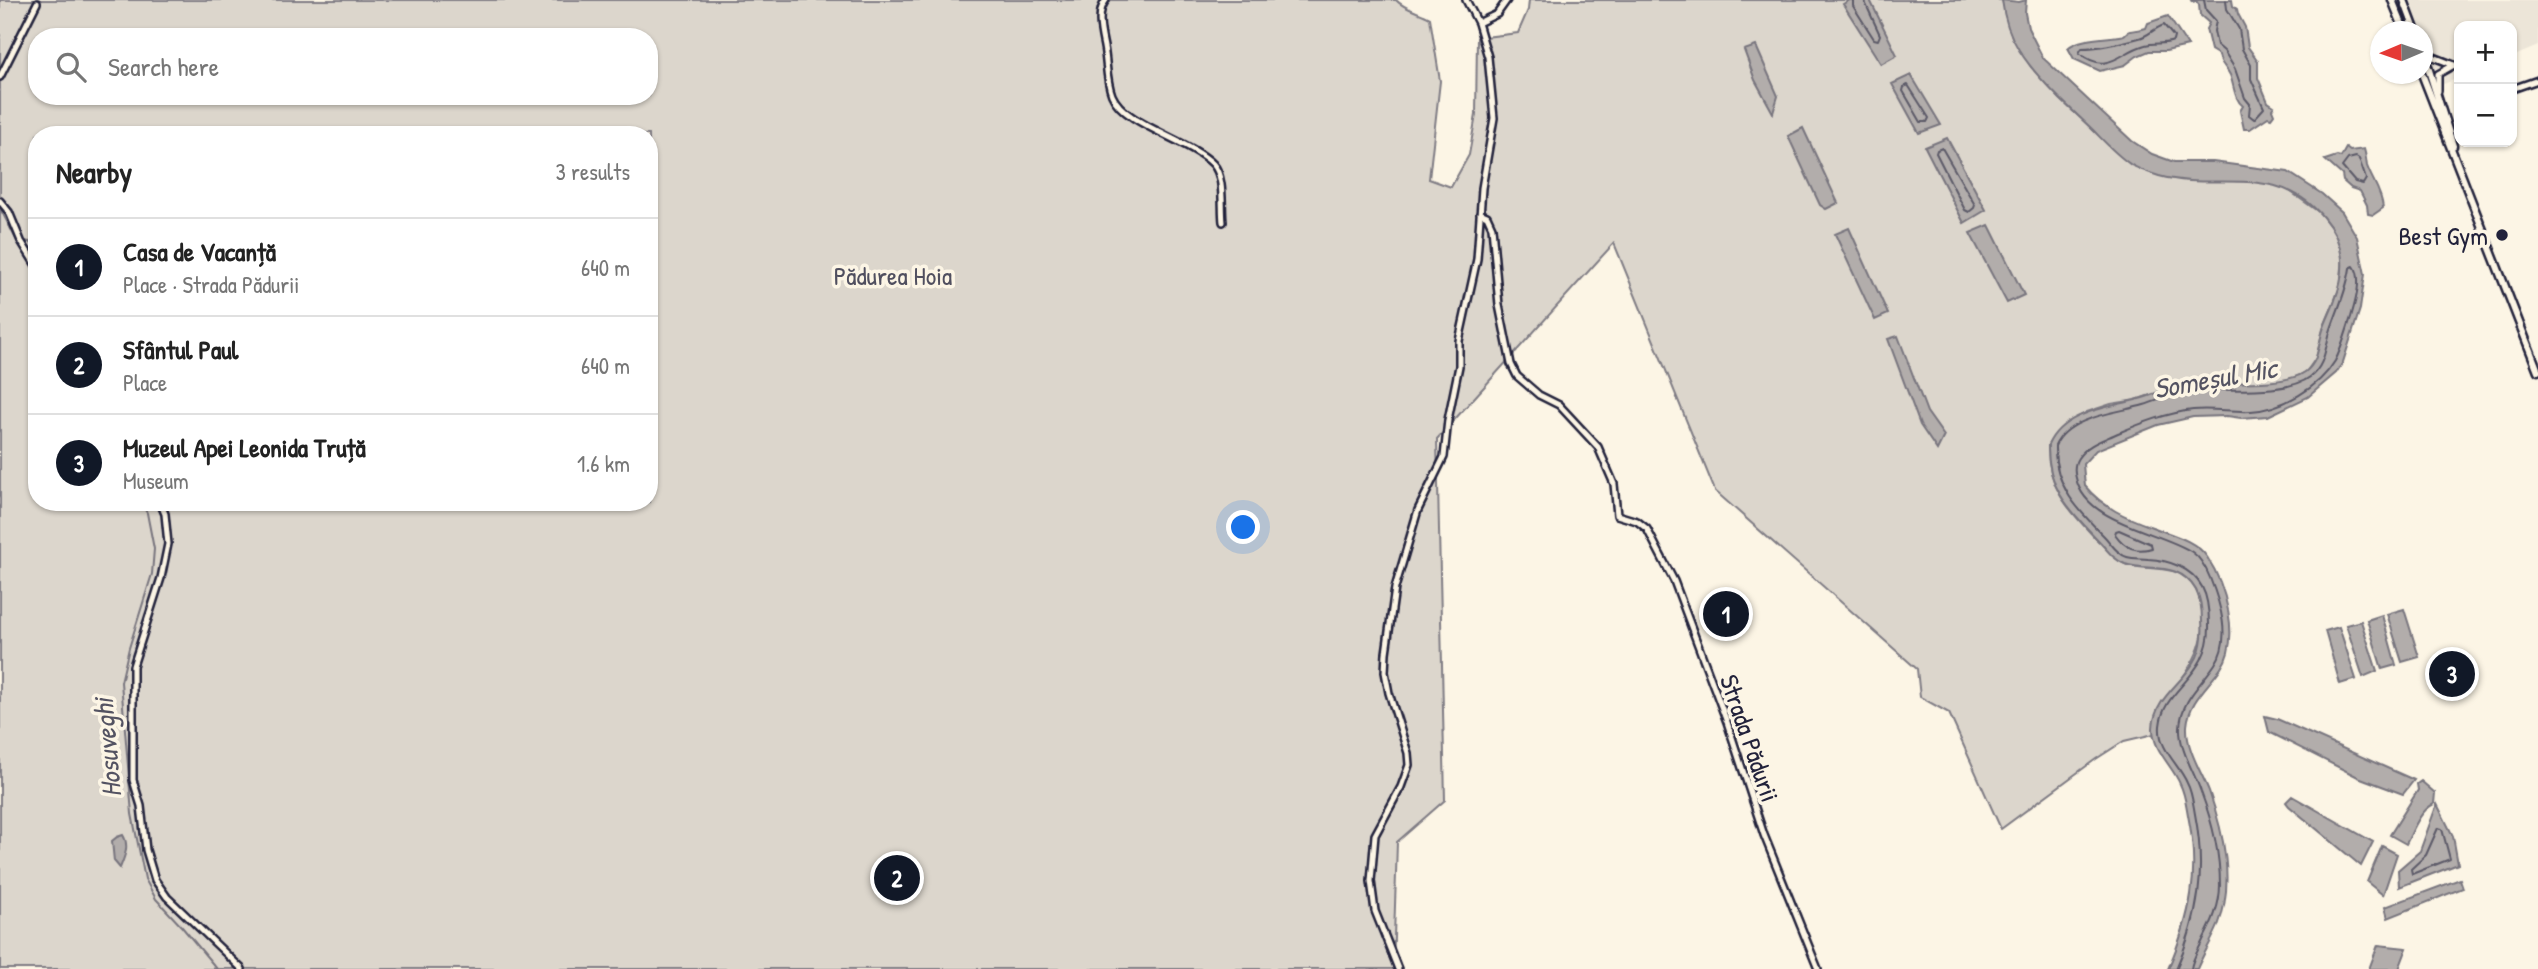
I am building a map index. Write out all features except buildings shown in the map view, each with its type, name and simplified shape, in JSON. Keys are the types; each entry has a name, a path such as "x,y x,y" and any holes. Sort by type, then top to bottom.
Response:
{"main road":[{"path":"2392,0 2401,21"},
{"path":"2404,0 2412,21"},
{"path":"2433,80 2462,175"},
{"path":"2426,84 2538,371"}],"street":[{"path":"1106,0 1101,9 1101,31 1109,84 1115,101 1128,114 1187,146 1213,165 1220,183 1223,222"},
{"path":"1398,969 1375,911 1371,881 1374,835 1401,787 1409,765 1407,749 1389,693 1385,672 1386,653 1394,593 1419,507 1444,457 1459,366 1460,337 1477,259 1480,213 1494,112 1488,57 1478,23 1466,0"},
{"path":"1478,23 1497,15 1507,0"},
{"path":"0,77 37,3"},
{"path":"2433,57 2454,65"},
{"path":"2433,64 2438,60"},
{"path":"2433,67 2447,69"},
{"path":"2438,96 2438,74 2454,67"},
{"path":"2517,87 2538,80"},
{"path":"0,201 9,212 28,253"},
{"name":"Strada Pădurii","path":"1480,213 1487,216 1492,227 1499,305 1511,364 1517,376 1539,395 1559,405 1598,447 1614,484 1617,515 1643,524 1650,533 1674,582 1727,722 1764,835 1818,969"},
{"path":"164,511 168,544 161,578 133,666 133,780 141,806 146,850 155,880 167,897 242,969"}],"shaded area":[{"path":"2408,0 2538,0 2538,46 2517,55 2517,21 2454,21 2454,80 2441,85 2433,64 2433,21 2416,21"}],"green space":[{"name":"Pădurea Hoia","path":"0,0 1396,0 1430,18 1440,81 1429,179 1451,187 1469,155 1476,115 1477,38 1518,33 1528,10 1529,0 2002,0 2012,37 2031,67 2060,99 2131,165 2175,179 2262,182 2284,187 2320,213 2336,234 2343,258 2340,287 2323,329 2316,358 2306,372 2283,384 2179,385 2136,400 2111,404 2087,412 2066,424 2048,445 2051,474 2056,487 2078,520 2123,563 2168,570 2186,578 2194,586 2199,598 2203,627 2197,653 2159,712 2154,724 2154,734 2124,741 2001,829 1949,713 1920,697 1917,669 1715,491 1614,243 1437,439 1445,800 1397,842 1393,969 0,969"}],"water":[{"path":"1850,0 1870,0 1897,55 1881,64 1843,4"},
{"path":"2002,0 2026,0 2028,28 2043,58 2132,141 2152,154 2174,162 2213,162 2288,172 2322,194 2342,212 2357,237 2365,274 2360,309 2343,362 2336,373 2308,397 2268,416 2193,417 2158,425 2096,450 2083,464 2085,486 2107,506 2133,520 2182,538 2202,551 2214,568 2225,596 2230,627 2227,656 2191,709 2187,726 2191,751 2209,791 2219,824 2227,876 2218,926 2197,969 2168,969 2188,912 2193,875 2192,836 2183,792 2177,777 2156,744 2153,728 2159,707 2192,666 2199,653 2202,630 2199,597 2181,574 2125,564 2112,555 2063,500 2052,475 2048,445 2064,425 2075,418 2173,387 2195,383 2268,382 2295,377 2305,372 2316,358 2324,326 2339,289 2342,267 2340,247 2323,217 2305,200 2286,190 2246,182 2181,180 2159,176 2133,166 2109,147 2027,61 2010,33"},
{"path":"2191,0 2232,0 2245,27 2248,47 2258,61 2258,78 2268,102 2274,106 2271,118 2268,117 2250,129 2244,129 2240,111 2243,106 2219,55 2211,50 2206,29 2209,23 2200,15 2196,1"},
{"path":"2168,16 2188,46 2166,51 2149,51 2125,65 2100,71 2074,59 2068,48 2085,40 2122,36 2130,31 2146,28 2148,23"},
{"path":"1756,46 1778,96 1773,113 1755,80 1744,50"},
{"path":"1911,75 1941,125 1919,133 1892,84"},
{"path":"1803,128 1838,203 1826,209 1820,205 1788,136"},
{"path":"1947,138 1986,210 1964,223 1925,147"},
{"path":"2346,148 2350,151 2364,149 2367,166 2379,191 2383,208 2373,215 2368,214 2360,191 2343,181 2342,175 2325,160 2341,157"},
{"path":"1989,225 2024,295 2007,303 1970,233"},
{"path":"1849,228 1888,314 1875,320 1835,234"},
{"path":"1898,336 1927,412 1944,436 1937,450 1920,425 1888,339"},
{"path":"2404,609 2419,657 2402,662 2387,614"},
{"path":"2382,615 2396,665 2382,669 2367,620"},
{"path":"2361,621 2377,671 2363,677 2346,625"},
{"path":"2339,627 2356,679 2340,684 2325,631"},
{"path":"2265,716 2414,780 2403,794 2358,777 2269,732"},
{"path":"2421,781 2435,793 2434,804 2421,816 2406,844 2390,835"},
{"path":"2292,796 2373,842 2361,866 2289,806 2286,802"},
{"path":"2437,804 2453,836 2458,864 2399,887 2398,870 2420,851"},
{"path":"123,835 126,848 120,868 114,861 112,841"},
{"path":"2382,846 2397,854 2383,895 2367,882"},
{"path":"2460,879 2463,888 2388,918 2385,907"},
{"path":"2378,945 2407,948 2399,969 2369,969"}],"waterway":[{"name":"Hosuveghi","path":"0,208 18,243"},
{"name":"Hosuveghi","path":"24,241 28,242"},
{"name":"Hosuveghi","path":"146,511 154,549 152,574 121,682 132,814 145,879 156,899 217,969"}],"place":[{"name":"Best Gym","path":"2502,235"},
{"name":"Casa de Vacanță","path":"1726,614"},
{"name":"Muzeul Apei Leonida Truță","path":"2452,674"},
{"name":"Sfântul Paul","path":"897,878"}],"water label":[{"name":"Someșul Mic","path":"2215,378"}]}
